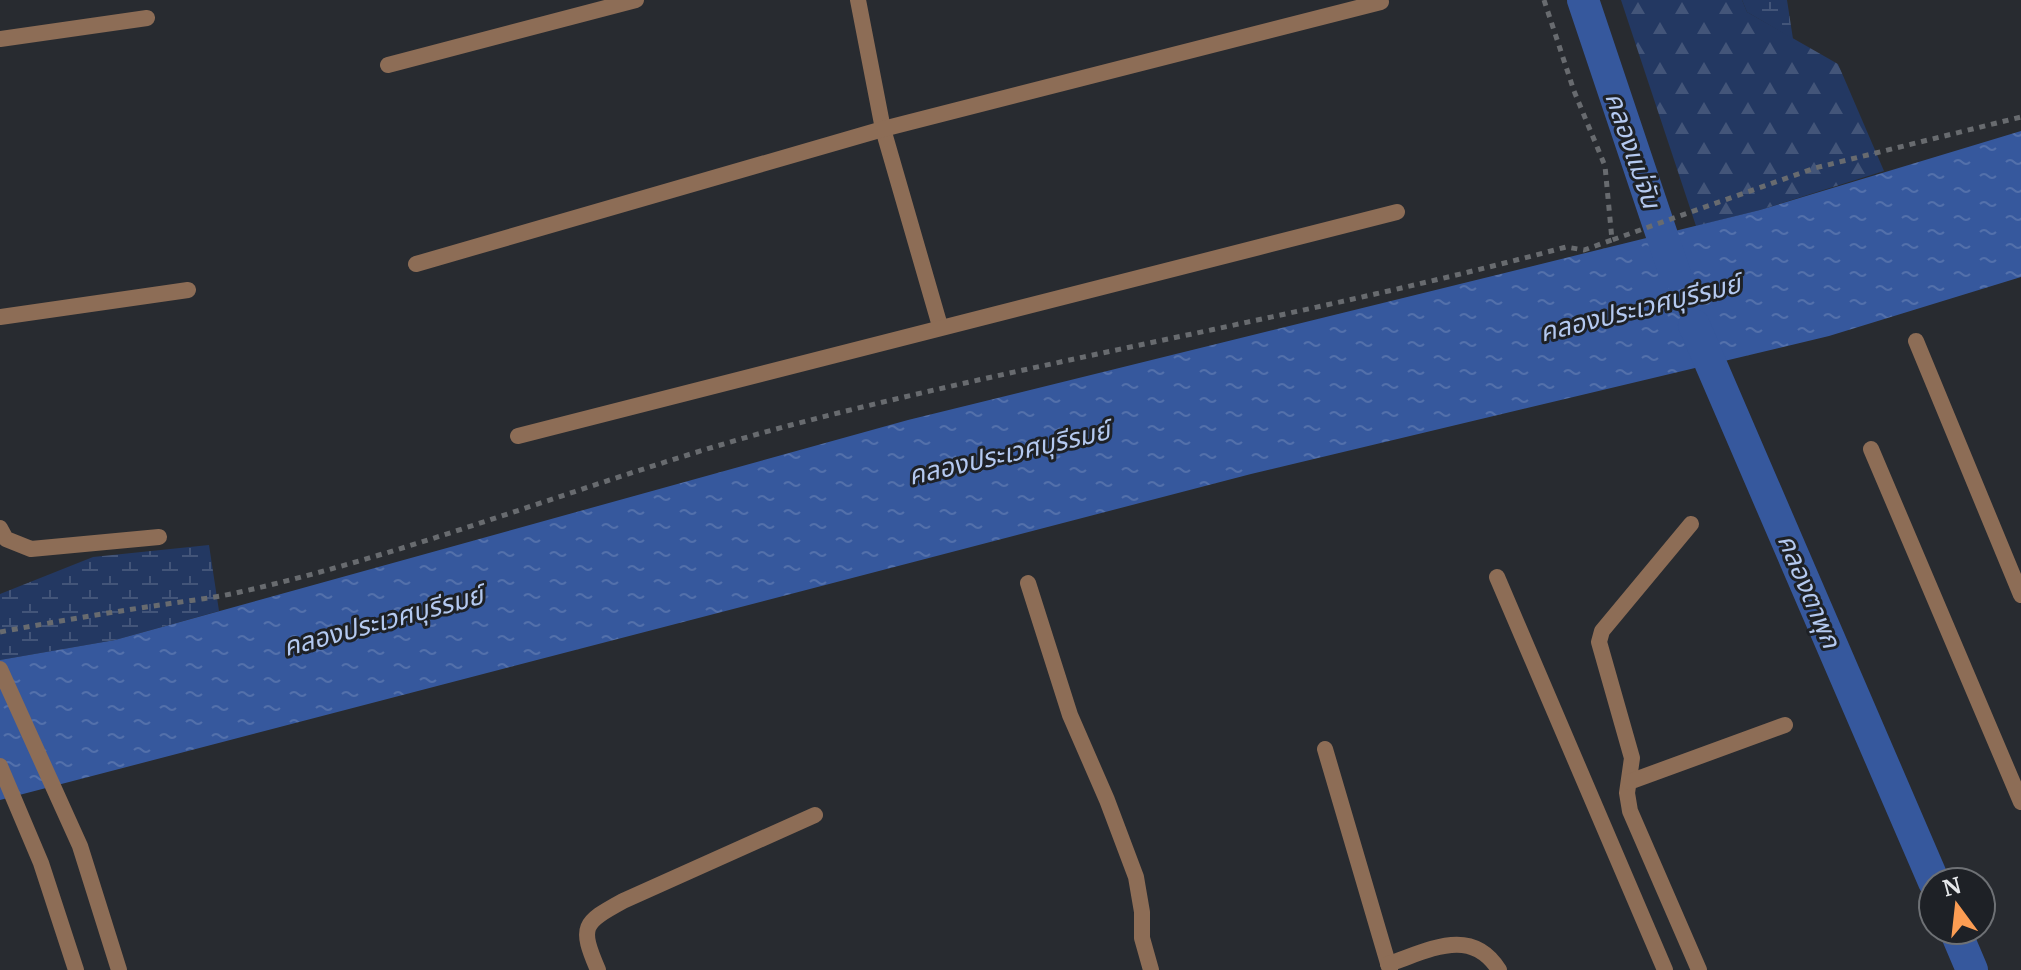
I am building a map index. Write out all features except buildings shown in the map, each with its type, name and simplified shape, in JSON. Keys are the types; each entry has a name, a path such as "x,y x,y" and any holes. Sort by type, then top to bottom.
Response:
{"street":[{"path":"388,65 636,0"},
{"path":"858,0 883,129 940,326"},
{"path":"416,264 883,129 1381,2"},
{"path":"0,39 147,18"},
{"path":"518,436 1397,212"},
{"path":"0,317 188,290"},
{"path":"1916,341 2021,595"},
{"path":"1871,449 2021,802"},
{"path":"1691,524 1600,636 1632,758 1627,793 1630,811 1699,970"},
{"path":"0,528 6,539 31,549 159,537"},
{"path":"1497,577 1665,970"},
{"path":"1028,583 1070,715 1136,877 1142,912 1142,938 1151,970"},
{"path":"0,669 80,846 118,966"},
{"path":"1629,782 1785,725"},
{"path":"1325,749 1389,967 1456,943 1482,951 1499,970"},
{"path":"0,766 41,863 76,970"},
{"path":"598,970 588,935 588,924 594,917 815,815"}],"path":[{"path":"1544,0 1574,91 1605,166 1612,240"},
{"path":"0,632 238,593 340,566 518,511 679,456 793,425 1006,373 1451,278 1566,247 1584,250 1815,168 2021,117"}],"green space":[{"path":"1621,0 1742,0 1747,12 1838,64 1884,171 1760,210 1696,226"},
{"path":"1742,0 1787,0 1793,39 1747,12"},
{"path":"209,545 219,611 115,640 0,660 0,594 93,557"}],"water":[{"name":"คลองประเวศบุรีรมย์","path":"2021,131 2021,277 1829,336 1251,474 0,800 0,660 115,640 908,420 1760,210"}],"waterway":[{"name":"คลองแม่จัน","path":"1583,0 1675,274"},
{"name":"คลองตาพุก","path":"1694,325 1927,866"},
{"name":"คลองตาพุก","path":"1962,946 1972,970"}]}
